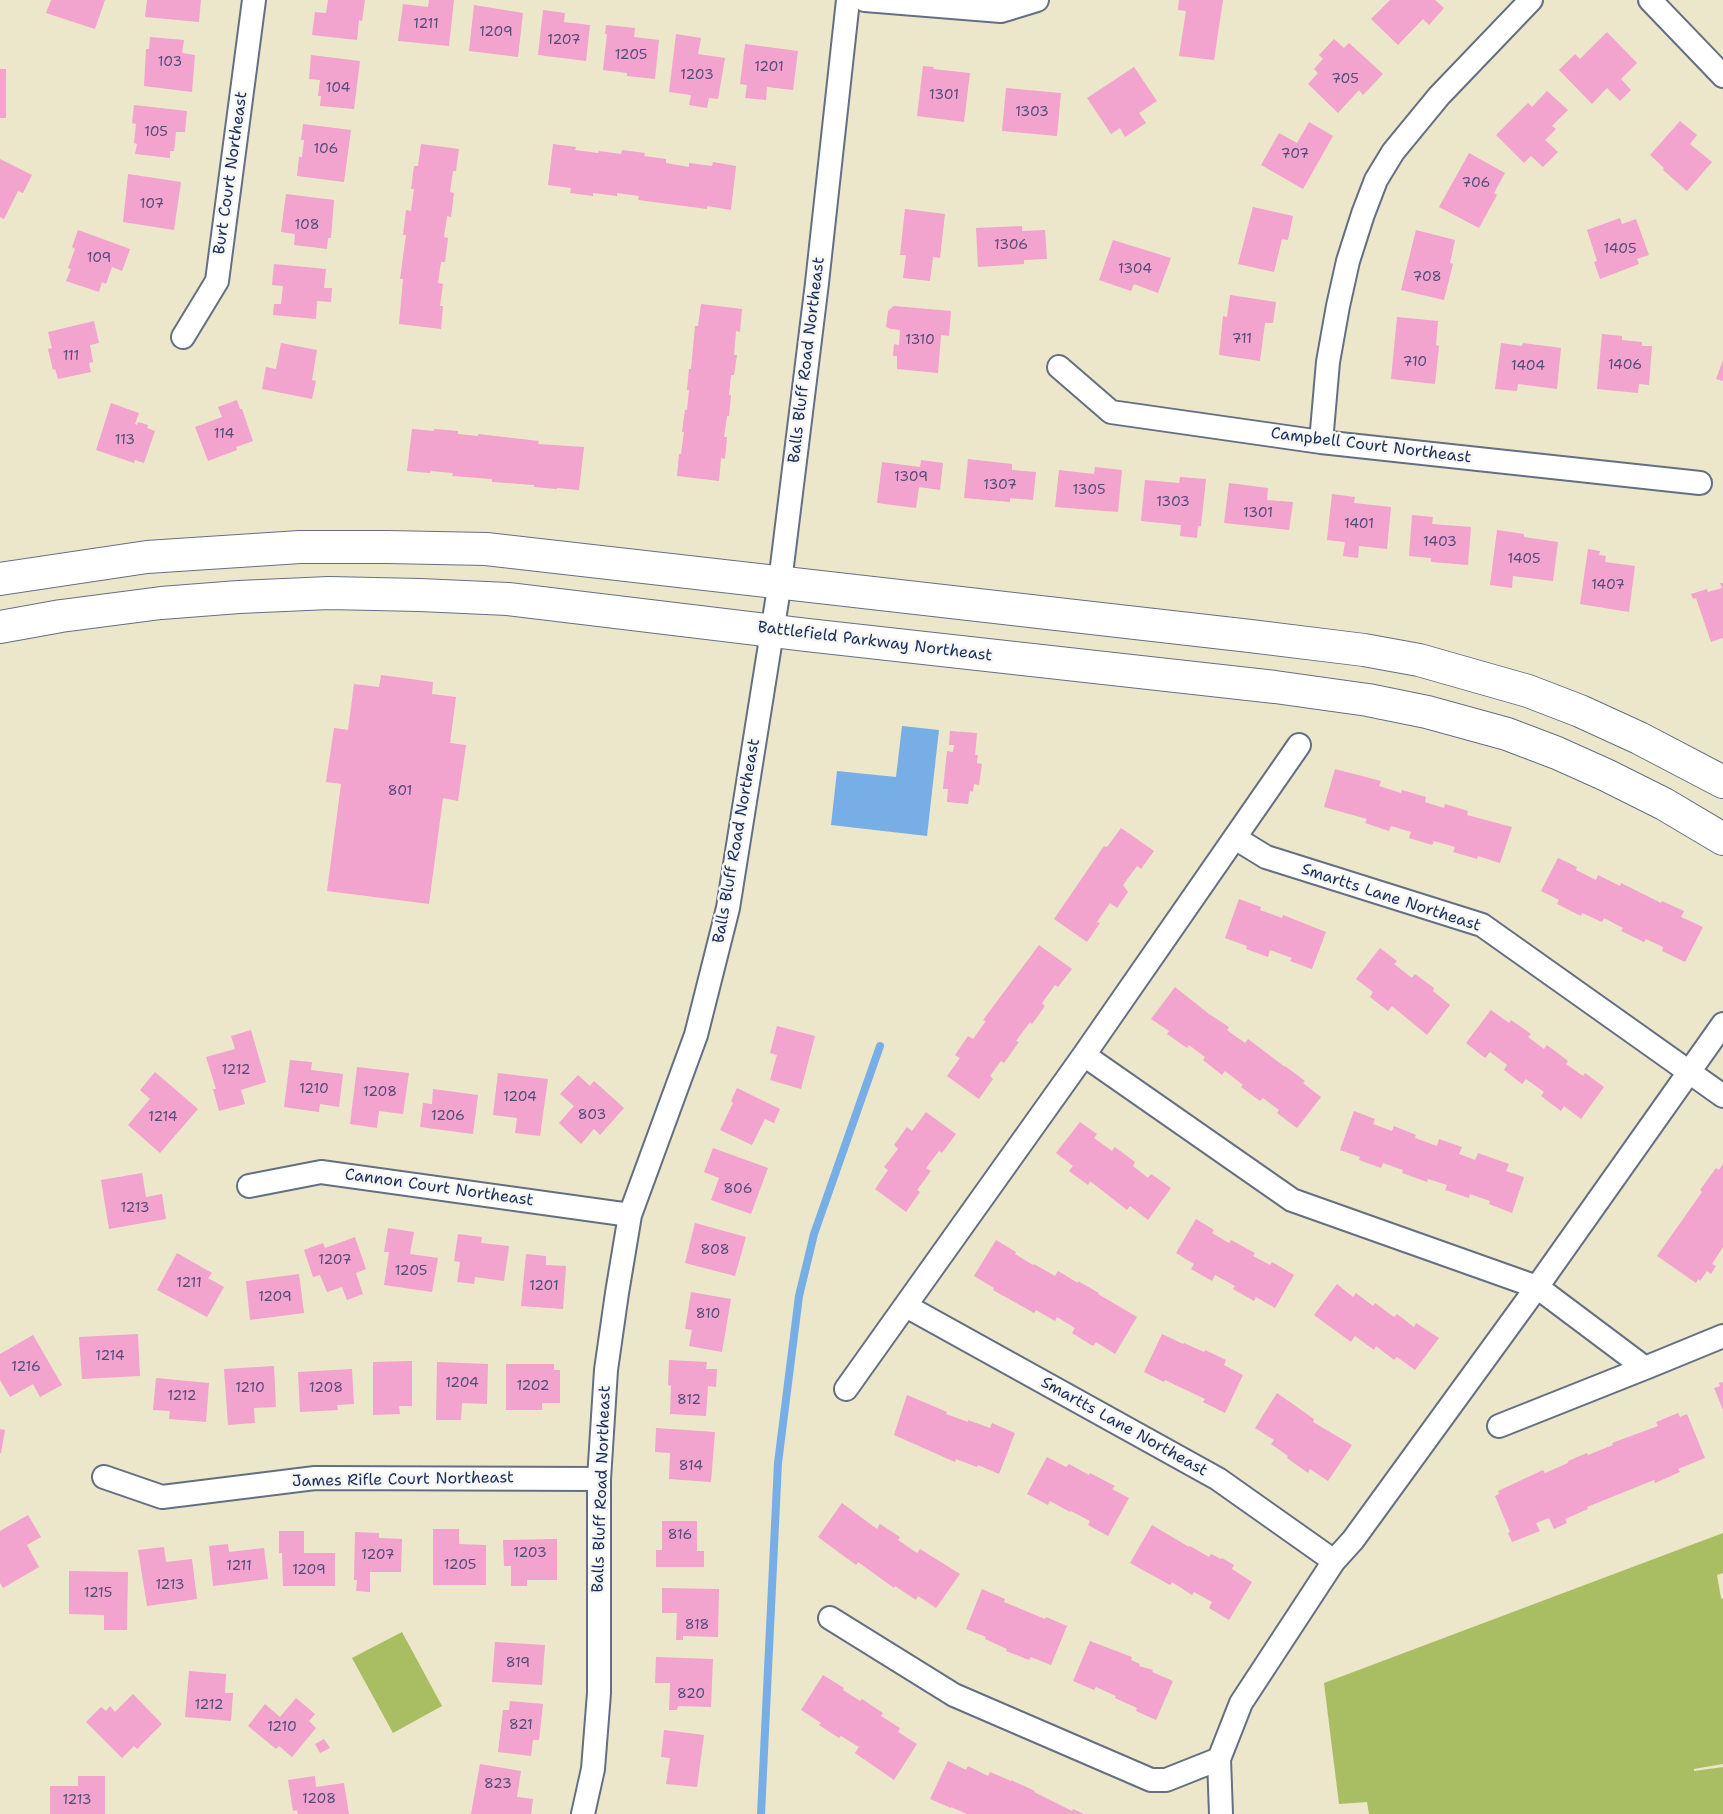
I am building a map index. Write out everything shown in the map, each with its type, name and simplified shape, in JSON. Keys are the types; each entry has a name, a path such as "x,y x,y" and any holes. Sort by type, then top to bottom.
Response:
{"main road":[{"path":"0,579 147,558 300,547 486,549 1289,640 1419,660 1528,691 1580,711 1671,753 1723,782"},
{"name":"Battlefield Parkway Northeast","path":"0,627 61,616 161,603 239,597 329,593 508,599 1275,687 1368,700 1427,712 1507,734 1606,775 1664,804 1723,839"}],"street":[{"name":"Burt Court Northeast","path":"183,337 217,281 254,0"},
{"name":"Balls Bluff Road Northeast","path":"583,1814 592,1769 599,1693 599,1479 606,1370 630,1215 696,1035 725,920 780,582 817,283 848,0"},
{"path":"865,0 1001,11 1037,0"},
{"path":"1321,442 1328,362 1338,306 1348,261 1376,180 1393,152 1439,96 1531,0"},
{"path":"1650,0 1723,76"},
{"name":"Campbell Court Northeast","path":"1059,367 1110,412 1321,442 1700,483"},
{"path":"846,1389 1084,1055 1299,745"},
{"name":"Smartts Lane Northeast","path":"1235,838 1266,857 1482,925 1723,1096"},
{"path":"1221,1814 1219,1759 1241,1703 1334,1562 1353,1540 1537,1287 1723,1024"},
{"path":"1084,1055 1292,1200 1537,1287 1645,1368"},
{"name":"Cannon Court Northeast","path":"249,1186 321,1172 630,1215"},
{"name":"Smartts Lane Northeast","path":"906,1306 1218,1479 1334,1562"},
{"path":"1499,1426 1723,1336"},
{"name":"James Rifle Court Northeast","path":"104,1477 162,1497 315,1478 599,1479"},
{"path":"830,1618 954,1695 1151,1780 1166,1780 1219,1759"}],"green space":[{"path":"1723,1533 1723,1573 1717,1575 1723,1599 1723,1764 1694,1769 1694,1771 1723,1767 1723,1814 1369,1814 1367,1802 1339,1804 1324,1683"},
{"path":"402,1632 442,1706 393,1733 352,1658"}],"water":[{"path":"902,726 939,730 927,836 831,825 837,771 896,777"}],"building":[{"path":"51,0 105,0 95,29 46,13"},
{"path":"147,0 201,0 199,22 145,17"},
{"path":"328,0 365,0 362,21 359,20 357,40 312,35 315,12 326,13"},
{"path":"429,0 454,0 449,46 398,41 403,4 428,7"},
{"path":"1179,0 1223,0 1214,60 1179,56 1186,11 1178,10"},
{"path":"1390,0 1435,0 1444,8 1429,25 1423,19 1398,45 1371,19"},
{"path":"474,5 523,13 518,57 469,51"},
{"path":"543,10 565,13 564,22 590,25 586,61 538,55"},
{"path":"606,25 635,28 634,37 659,40 655,79 627,76 627,73 603,70"},
{"path":"1607,32 1637,63 1621,79 1631,90 1620,101 1607,88 1592,104 1559,70 1575,54 1580,59"},
{"path":"676,34 701,38 698,54 725,58 718,99 709,98 707,108 689,105 691,95 669,92"},
{"path":"150,37 184,40 182,53 195,55 192,92 144,86 146,49 149,49"},
{"path":"1334,39 1344,48 1349,43 1383,74 1363,95 1359,90 1338,113 1308,84 1318,73 1314,69 1323,59 1319,55"},
{"path":"745,44 798,51 793,90 767,87 766,100 745,98 747,85 740,84"},
{"path":"311,55 360,61 354,109 320,106 321,96 318,96 320,80 309,79"},
{"path":"923,66 970,73 964,122 917,116"},
{"path":"1134,67 1157,101 1139,113 1146,123 1125,137 1120,128 1111,134 1087,98"},
{"path":"0,69 6,69 6,118 0,118"},
{"path":"1006,88 1061,93 1057,136 1002,131"},
{"path":"1547,91 1568,110 1552,126 1556,129 1545,140 1558,152 1543,167 1531,156 1524,163 1496,135 1528,103 1532,107"},
{"path":"134,105 187,111 185,132 176,132 174,151 170,151 170,158 135,154 136,124 132,123"},
{"path":"1680,121 1697,135 1690,144 1712,162 1687,191 1650,155"},
{"path":"1309,122 1333,136 1303,189 1261,165 1279,133 1297,143"},
{"path":"303,124 351,130 344,182 297,176 304,140 301,140"},
{"path":"421,144 459,149 450,192 454,193 451,217 447,216 444,237 448,238 445,262 441,262 438,283 443,284 440,306 443,306 441,329 399,324 406,210 411,211 414,166 418,166"},
{"path":"553,144 598,153 599,151 621,154 622,150 645,153 644,156 666,159 666,163 689,167 689,163 712,166 713,162 736,166 731,210 638,200 639,196 617,193 617,196 570,193 571,188 548,185"},
{"path":"1469,153 1505,173 1494,193 1497,195 1479,228 1439,207"},
{"path":"0,159 32,175 23,193 18,191 4,219 0,217"},
{"path":"128,174 181,182 174,230 123,222"},
{"path":"286,194 334,200 331,238 328,238 327,249 294,245 295,234 281,232"},
{"path":"1253,207 1293,216 1288,240 1282,239 1274,272 1238,264"},
{"path":"905,209 945,214 940,258 933,257 930,281 903,278 906,255 900,255"},
{"path":"1620,218 1622,224 1636,219 1649,255 1637,259 1639,264 1600,279 1587,230"},
{"path":"1022,226 1022,231 1045,230 1047,259 1024,260 1024,264 978,267 976,228"},
{"path":"78,230 130,249 122,271 112,267 106,284 102,282 99,292 66,281 71,269 68,268 75,249 72,247"},
{"path":"1416,230 1455,240 1450,263 1453,264 1444,300 1401,290"},
{"path":"1113,240 1171,258 1158,293 1134,284 1131,291 1099,280"},
{"path":"274,264 326,269 324,288 332,288 331,302 317,301 316,319 273,315 274,304 281,304 283,286 272,285"},
{"path":"1230,295 1276,302 1273,323 1265,323 1260,361 1219,355 1223,316 1227,317"},
{"path":"701,304 742,309 740,332 736,331 734,355 737,355 734,375 731,375 729,416 727,416 724,437 727,437 725,459 721,458 719,481 677,476 685,410 687,410 689,369 691,369 695,326 698,326"},
{"path":"894,306 951,311 949,336 941,335 938,373 897,369 897,356 893,356 894,344 899,345 900,330 886,327 888,311"},
{"path":"1397,317 1438,321 1436,345 1439,346 1435,384 1391,379"},
{"path":"94,321 99,343 90,345 93,362 89,363 91,372 58,379 55,369 53,370 48,349 52,348 48,332"},
{"path":"1602,334 1622,336 1622,340 1642,342 1642,346 1652,346 1649,385 1639,384 1638,393 1597,389"},
{"path":"281,343 317,350 312,380 316,381 312,399 262,389 266,367 276,369"},
{"path":"1501,343 1522,346 1523,343 1561,348 1557,389 1518,384 1517,391 1495,389"},
{"path":"1723,360 1723,381 1716,379"},
{"path":"237,400 253,441 208,461 195,427 222,417 218,407"},
{"path":"111,403 139,413 135,424 137,425 138,422 148,425 147,428 155,431 144,463 135,460 134,463 96,450"},
{"path":"412,429 458,431 458,434 478,436 478,434 539,441 538,444 584,447 579,490 492,482 492,479 452,476 453,473 407,471"},
{"path":"968,459 1012,464 1012,470 1036,472 1033,500 1010,498 1010,502 964,498"},
{"path":"921,460 943,463 940,490 919,487 916,508 877,503 882,462 920,467"},
{"path":"1095,467 1122,470 1118,512 1055,507 1059,470 1094,474"},
{"path":"1180,477 1206,479 1201,526 1198,526 1197,538 1180,536 1181,525 1141,521 1145,480 1179,483"},
{"path":"1229,483 1268,488 1267,500 1293,502 1289,530 1224,523"},
{"path":"1332,494 1355,497 1354,503 1391,507 1387,549 1359,546 1358,558 1343,556 1345,542 1327,540"},
{"path":"1412,515 1433,517 1432,524 1471,527 1468,565 1431,562 1431,558 1409,556"},
{"path":"1497,530 1558,542 1553,581 1513,576 1512,588 1490,585"},
{"path":"1588,549 1600,551 1599,555 1606,556 1605,562 1635,566 1629,612 1580,604"},
{"path":"1720,583 1723,583 1723,638 1711,642 1696,598 1693,599 1691,594 1707,589 1708,592 1722,588"},
{"path":"381,675 433,682 432,694 456,697 450,743 466,745 458,801 443,798 429,904 327,891 341,784 326,782 334,728 348,730 354,684 379,687"},
{"path":"950,731 977,733 975,755 978,755 977,763 982,764 979,785 974,784 973,792 970,791 968,804 947,802 948,789 943,789 947,751 953,752 954,745 949,745"},
{"path":"1335,769 1381,781 1379,786 1401,793 1402,790 1426,797 1425,802 1444,808 1445,804 1468,811 1467,815 1512,827 1500,863 1478,856 1477,859 1453,852 1455,847 1434,841 1432,845 1409,838 1411,832 1391,826 1389,831 1365,823 1367,819 1324,807"},
{"path":"1121,828 1154,851 1141,869 1137,866 1123,885 1128,892 1117,908 1110,903 1087,942 1054,919 1104,846 1107,847"},
{"path":"1558,858 1596,880 1598,875 1620,886 1621,883 1661,903 1662,901 1684,911 1681,917 1703,927 1685,962 1662,951 1663,947 1646,939 1644,942 1621,931 1623,928 1604,918 1602,922 1582,913 1581,916 1557,904 1559,900 1541,891"},
{"path":"1239,899 1261,907 1260,910 1282,918 1283,915 1326,932 1312,969 1270,950 1268,957 1225,938"},
{"path":"1039,945 1072,969 1058,987 1055,985 1042,1003 1045,1006 1016,1041 1019,1042 1004,1063 1001,1061 990,1076 993,1079 979,1099 947,1076 960,1058 955,1055 968,1036 973,1039 986,1021 983,1020"},
{"path":"1380,948 1397,961 1394,964 1412,978 1415,974 1434,988 1433,991 1450,1005 1427,1035 1392,1006 1388,1011 1370,997 1373,992 1356,979"},
{"path":"1175,987 1229,1027 1227,1030 1245,1043 1248,1039 1305,1081 1303,1083 1321,1097 1297,1128 1277,1113 1279,1110 1263,1098 1260,1101 1225,1071 1222,1075 1203,1060 1205,1057 1189,1045 1187,1048 1167,1034 1169,1031 1151,1019"},
{"path":"1491,1010 1509,1023 1511,1020 1531,1034 1528,1037 1544,1049 1547,1045 1568,1061 1566,1064 1583,1076 1585,1073 1604,1087 1581,1119 1564,1106 1561,1111 1541,1096 1544,1092 1526,1079 1522,1084 1504,1070 1507,1065 1490,1052 1485,1058 1466,1043"},
{"path":"777,1026 815,1036 801,1089 770,1080 777,1055 770,1053"},
{"path":"251,1030 266,1082 241,1090 245,1104 219,1111 213,1089 216,1089 206,1057 235,1049 231,1036"},
{"path":"290,1060 312,1062 311,1070 343,1074 339,1107 320,1104 319,1112 284,1107"},
{"path":"357,1067 409,1073 403,1114 379,1111 377,1128 350,1124"},
{"path":"155,1072 198,1109 160,1153 128,1125 150,1099 140,1090"},
{"path":"498,1073 548,1079 540,1136 515,1133 517,1118 493,1115"},
{"path":"578,1075 590,1086 594,1081 624,1108 600,1135 594,1129 581,1144 559,1123 574,1106 560,1094"},
{"path":"737,1088 780,1109 774,1123 765,1119 752,1145 720,1130 733,1103 731,1101"},
{"path":"433,1089 478,1095 473,1134 420,1127 423,1103 432,1104"},
{"path":"1354,1111 1375,1119 1373,1124 1392,1131 1394,1126 1416,1135 1415,1138 1437,1146 1439,1139 1462,1147 1459,1154 1475,1160 1478,1153 1509,1164 1506,1171 1524,1177 1512,1213 1489,1204 1490,1201 1470,1194 1469,1198 1445,1190 1447,1185 1428,1179 1427,1182 1383,1163 1381,1168 1340,1150"},
{"path":"926,1112 956,1134 942,1153 939,1151 926,1168 931,1171 917,1190 920,1192 906,1212 875,1189 888,1170 884,1167 898,1149 894,1145 907,1127 912,1131"},
{"path":"1080,1122 1097,1134 1094,1138 1112,1151 1115,1147 1135,1162 1133,1166 1148,1178 1151,1174 1171,1188 1148,1220 1130,1206 1127,1210 1090,1181 1088,1185 1069,1171 1073,1166 1056,1153"},
{"path":"713,1148 768,1168 751,1214 711,1200 719,1178 704,1172"},
{"path":"1723,1164 1723,1247 1712,1264 1716,1266 1711,1274 1707,1271 1696,1283 1657,1256 1702,1192 1700,1190 1716,1168 1719,1170"},
{"path":"142,1173 146,1197 162,1194 166,1219 109,1229 101,1180"},
{"path":"1196,1219 1214,1230 1212,1233 1229,1243 1231,1240 1255,1253 1253,1256 1270,1265 1272,1262 1294,1275 1275,1308 1256,1297 1254,1301 1233,1289 1235,1286 1215,1275 1212,1281 1191,1269 1194,1264 1176,1253"},
{"path":"695,1223 746,1237 735,1276 685,1263"},
{"path":"388,1228 414,1232 410,1254 438,1258 432,1292 384,1285 389,1252 384,1252"},
{"path":"458,1234 482,1237 481,1243 509,1246 504,1281 475,1277 474,1284 457,1282 460,1262 454,1261"},
{"path":"355,1237 366,1269 356,1273 363,1294 347,1300 342,1287 327,1292 320,1275 313,1277 304,1250 323,1243 325,1248"},
{"path":"996,1240 1033,1265 1055,1276 1058,1271 1078,1283 1078,1281 1137,1317 1115,1354 1096,1342 1093,1346 1072,1333 1075,1328 1057,1317 1055,1321 1036,1310 1034,1313 993,1290 994,1288 974,1276"},
{"path":"177,1253 212,1273 208,1278 224,1287 207,1317 157,1290"},
{"path":"526,1254 546,1256 546,1265 566,1266 563,1309 521,1306"},
{"path":"299,1274 304,1313 250,1320 246,1281"},
{"path":"1337,1284 1353,1297 1356,1293 1373,1306 1375,1303 1394,1317 1397,1314 1414,1327 1416,1323 1439,1338 1415,1370 1397,1357 1394,1360 1376,1346 1374,1350 1355,1336 1351,1342 1314,1315"},
{"path":"691,1292 731,1299 722,1352 689,1346 692,1330 685,1329"},
{"path":"138,1334 140,1376 82,1379 79,1337"},
{"path":"1162,1334 1226,1360 1224,1365 1243,1375 1225,1413 1203,1402 1205,1399 1144,1372"},
{"path":"33,1335 62,1385 40,1397 33,1384 10,1397 0,1380 0,1354"},
{"path":"669,1360 707,1362 706,1369 717,1369 716,1387 708,1386 706,1416 670,1414"},
{"path":"412,1361 412,1406 399,1406 400,1414 373,1415 373,1362"},
{"path":"437,1362 488,1364 487,1404 462,1403 461,1420 436,1420"},
{"path":"506,1364 554,1364 554,1370 560,1370 560,1403 542,1403 542,1410 506,1410"},
{"path":"274,1366 276,1407 254,1408 255,1423 228,1425 224,1369"},
{"path":"352,1369 354,1404 337,1405 338,1410 300,1412 298,1372"},
{"path":"156,1378 209,1383 206,1422 169,1419 170,1411 153,1410"},
{"path":"1723,1382 1723,1410 1714,1388"},
{"path":"1277,1393 1314,1419 1313,1422 1352,1445 1328,1481 1310,1469 1308,1473 1287,1458 1288,1456 1271,1444 1274,1440 1255,1428"},
{"path":"907,1395 968,1422 968,1420 990,1428 992,1423 1015,1433 999,1474 956,1459 955,1462 894,1435"},
{"path":"1678,1413 1680,1417 1687,1414 1705,1458 1678,1469 1680,1472 1655,1483 1654,1480 1587,1507 1588,1509 1565,1519 1567,1523 1554,1529 1549,1518 1536,1523 1540,1531 1512,1542 1495,1496 1499,1494 1498,1491 1543,1470 1545,1473 1587,1453 1588,1455 1613,1445 1612,1443 1658,1426 1656,1422"},
{"path":"656,1428 715,1432 711,1482 669,1479 670,1453 655,1452"},
{"path":"0,1429 5,1430 1,1453 0,1453"},
{"path":"1047,1457 1066,1467 1069,1464 1089,1475 1090,1473 1115,1486 1112,1489 1129,1498 1108,1536 1088,1525 1090,1521 1071,1511 1050,1501 1048,1505 1027,1494"},
{"path":"842,1503 877,1529 880,1524 900,1537 898,1540 917,1553 920,1549 960,1574 936,1608 918,1596 916,1600 895,1586 894,1588 858,1562 856,1565 818,1537"},
{"path":"28,1515 41,1537 27,1545 39,1567 3,1588 0,1583 0,1531"},
{"path":"662,1521 697,1521 697,1551 704,1551 704,1567 656,1567 656,1550 662,1550"},
{"path":"1152,1525 1209,1557 1211,1554 1222,1558 1234,1565 1232,1569 1252,1582 1229,1620 1209,1608 1212,1602 1194,1592 1192,1595 1172,1582 1170,1585 1130,1563"},
{"path":"433,1529 459,1529 459,1544 486,1545 486,1585 433,1585"},
{"path":"279,1531 304,1531 304,1553 335,1553 335,1586 283,1586"},
{"path":"355,1532 379,1533 379,1538 402,1539 401,1572 370,1572 370,1592 356,1591 357,1580 354,1580"},
{"path":"557,1539 557,1580 527,1580 527,1586 511,1586 511,1566 504,1566 503,1540"},
{"path":"228,1544 229,1552 264,1548 268,1579 213,1586 209,1546"},
{"path":"164,1547 166,1562 192,1559 197,1599 147,1606 138,1550"},
{"path":"69,1571 128,1572 127,1630 104,1630 104,1615 69,1614"},
{"path":"662,1588 719,1589 718,1637 683,1636 683,1640 676,1640 677,1613 662,1613"},
{"path":"982,1589 1005,1599 1004,1602 1067,1626 1051,1665 1006,1651 1007,1649 985,1639 986,1637 966,1629"},
{"path":"1090,1641 1132,1657 1131,1660 1140,1664 1139,1666 1153,1670 1152,1672 1173,1681 1156,1720 1136,1711 1137,1708 1115,1698 1116,1696 1096,1687 1094,1690 1073,1681"},
{"path":"495,1642 545,1645 542,1685 492,1682"},
{"path":"656,1657 713,1659 711,1707 678,1706 677,1710 669,1710 670,1683 655,1683"},
{"path":"189,1671 226,1674 225,1693 233,1693 231,1721 185,1717"},
{"path":"823,1675 860,1701 862,1699 883,1713 881,1716 900,1728 898,1732 917,1744 894,1780 855,1753 859,1747 841,1736 839,1738 801,1710"},
{"path":"133,1694 162,1724 137,1749 134,1746 122,1758 86,1722 101,1707 106,1711 110,1706 115,1712"},
{"path":"296,1698 315,1714 309,1721 316,1728 292,1757 279,1746 276,1749 248,1726 265,1704 280,1717"},
{"path":"510,1701 543,1704 539,1740 533,1740 531,1756 498,1752 503,1710 509,1710"},
{"path":"664,1730 704,1735 697,1787 666,1784 670,1758 661,1757"},
{"path":"324,1739 330,1748 320,1753 315,1744"},
{"path":"948,1761 966,1770 968,1766 988,1776 990,1772 1011,1780 1072,1811 1073,1809 1084,1814 967,1814 951,1808 930,1799"},
{"path":"480,1764 521,1771 517,1797 533,1799 531,1814 471,1814"},
{"path":"78,1776 105,1776 105,1814 50,1814 50,1786 78,1786"},
{"path":"315,1776 316,1787 344,1783 349,1814 298,1814 297,1810 293,1811 288,1780"}],"waterway":[{"path":"761,1814 778,1463 799,1296 814,1234 880,1046"}]}
